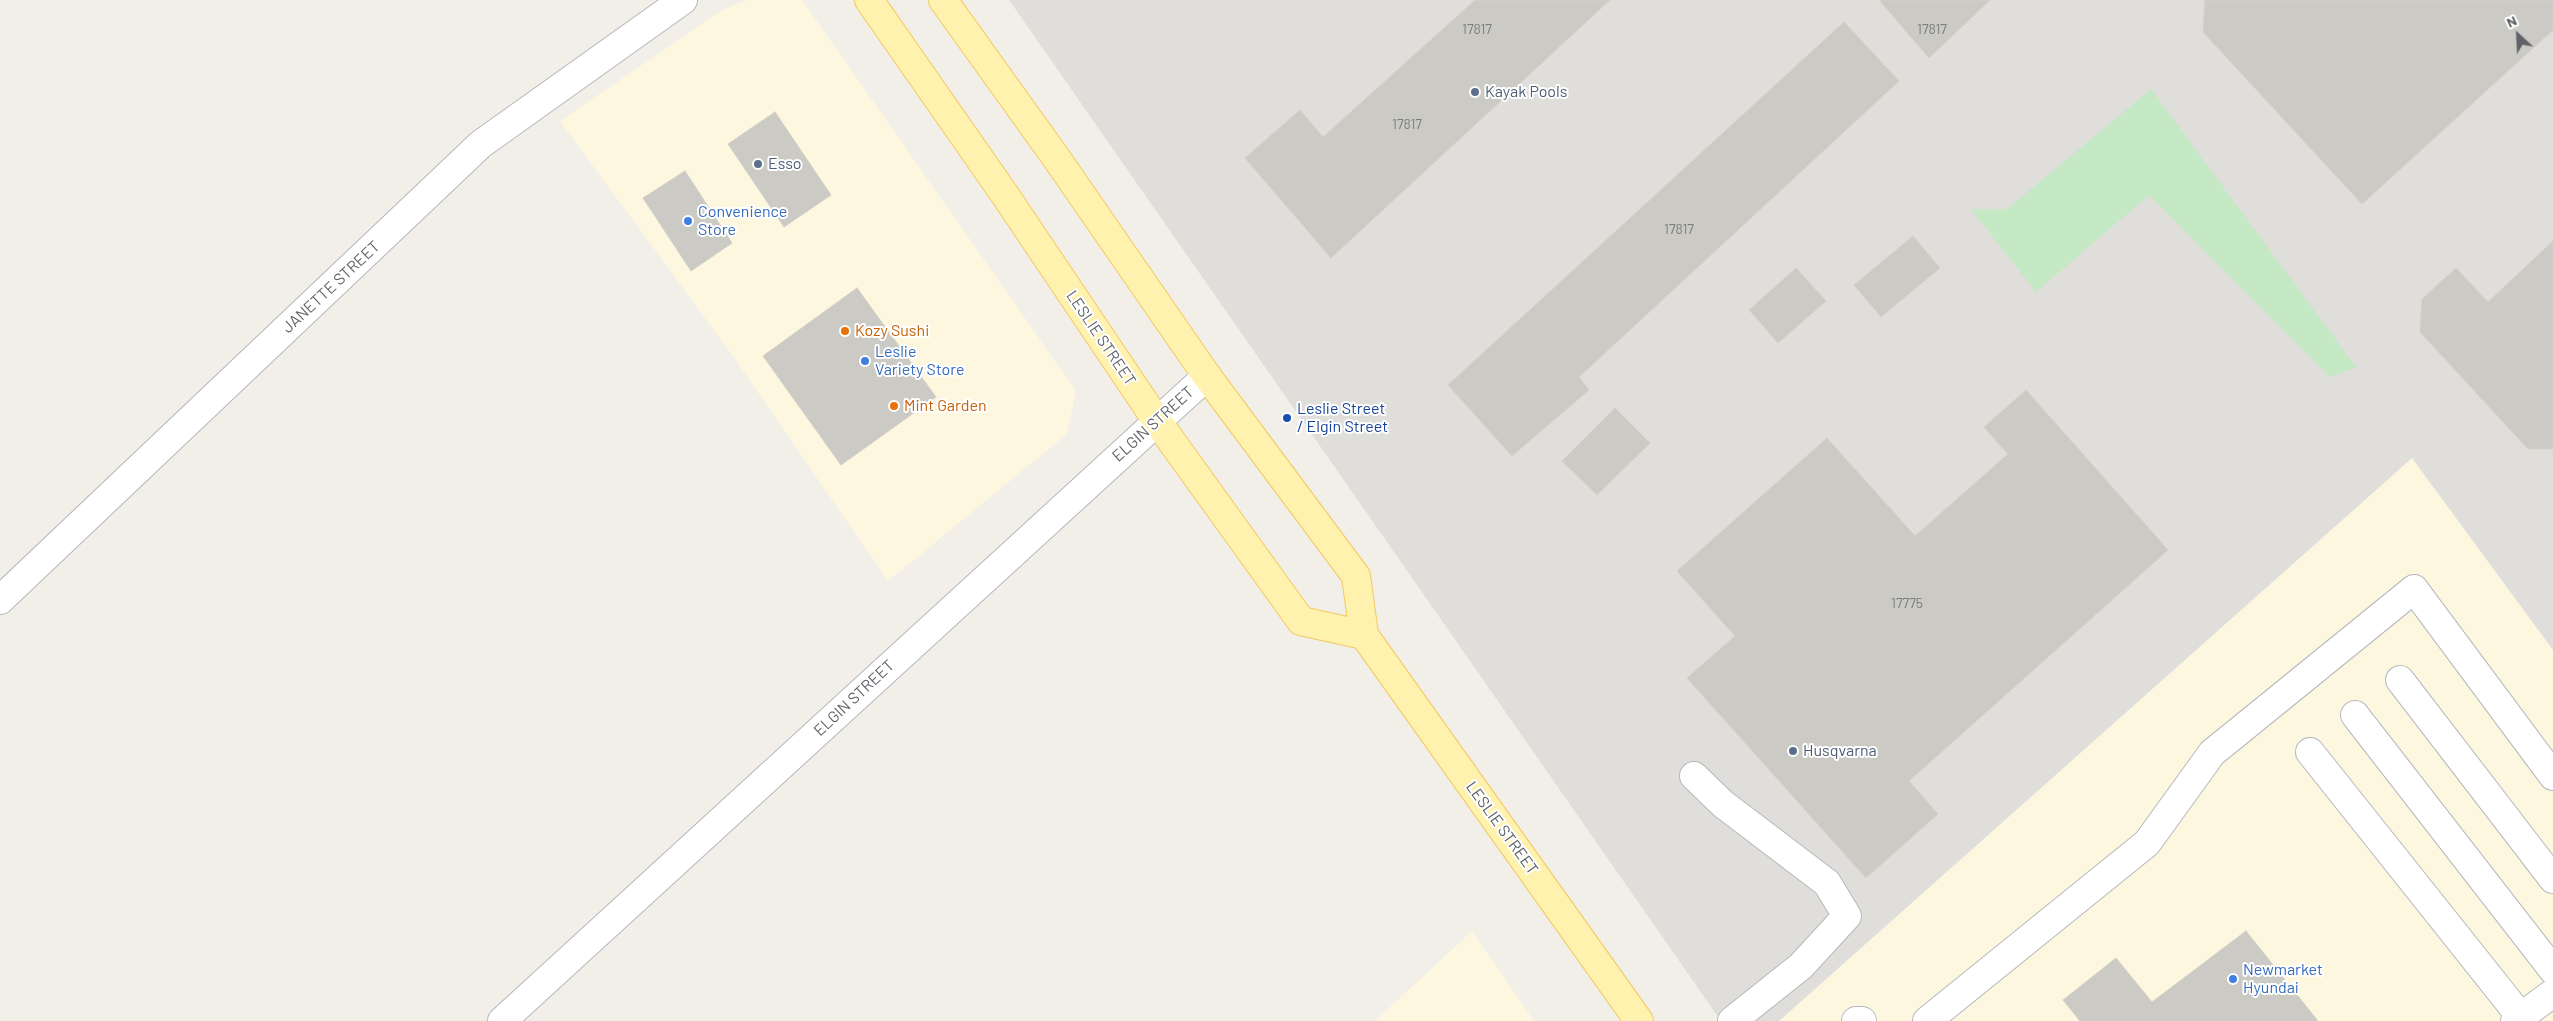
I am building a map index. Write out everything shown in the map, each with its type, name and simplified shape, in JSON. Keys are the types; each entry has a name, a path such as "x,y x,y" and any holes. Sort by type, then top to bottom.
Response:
{"main road":[{"name":"LESLIE STREET","path":"869,0 1005,195 1157,421 1301,621 1364,635"},
{"name":"LESLIE STREET","path":"943,0 1057,159 1207,376 1356,576 1364,635 1640,1021"}],"street":[{"name":"JANETTE STREET","path":"0,600 481,144 683,0"},
{"name":"ELGIN STREET","path":"502,1021 1207,376"},
{"path":"1926,1021 2147,843 2212,753 2414,589 2553,776"},
{"path":"2400,680 2553,879"},
{"path":"2355,715 2553,970"},
{"path":"2310,752 2518,1019 2553,993"},
{"path":"1694,776 1723,804 1827,883 1847,916 1801,966 1732,1021"},
{"path":"1856,1021 1862,1021"}],"shaded area":[{"path":"748,0 802,0 1076,391 1067,434 888,581 733,356 560,121 724,9"},
{"path":"1009,0 2553,0 2553,650 2412,458 1779,1021 1721,1021"},
{"path":"2412,458 2553,650 2553,1021 1779,1021"},
{"path":"1472,931 1534,1021 1375,1021"}],"green space":[{"path":"2151,89 2356,367 2330,377 2149,195 2036,292 1971,209 2007,209"}],"building":[{"path":"1475,0 1610,0 1331,258 1245,158 1300,110 1323,137"},
{"path":"1879,0 1990,0 1929,58"},
{"path":"2205,0 2553,0 2553,30 2362,204 2203,32"},
{"path":"1844,22 1899,81 1579,377 1589,390 1512,456 1448,385"},
{"path":"775,112 831,195 784,227 728,144"},
{"name":"Convenience Store","path":"685,171 732,243 691,271 643,198"},
{"path":"1913,236 1940,268 1881,317 1854,285"},
{"path":"2553,241 2553,449 2528,449 2420,332 2422,299 2456,268 2488,302"},
{"path":"1796,268 1826,301 1778,343 1749,310"},
{"path":"857,288 936,397 841,465 763,356"},
{"path":"2026,390 2168,550 1909,781 1938,814 1866,878 1687,678 1735,636 1677,571 1827,438 1915,536 2008,454 1984,427"},
{"path":"1615,408 1650,443 1597,495 1562,461"},
{"name":"Newmarket Hyundai","path":"2246,931 2318,1021 2080,1021 2063,1000 2116,958 2152,1002"}],"place":[{"name":"Kayak Pools","path":"1475,92"},
{"name":"Esso","path":"758,164"},
{"name":"Convenience Store","path":"688,221"},
{"name":"Kozy Sushi","path":"845,331"},
{"name":"Leslie Variety Store","path":"865,361"},
{"name":"Mint Garden","path":"894,406"},
{"name":"Leslie Street / Elgin Street","path":"1287,418"},
{"name":"Husqvarna","path":"1793,751"},
{"name":"Newmarket Hyundai","path":"2233,979"}]}
